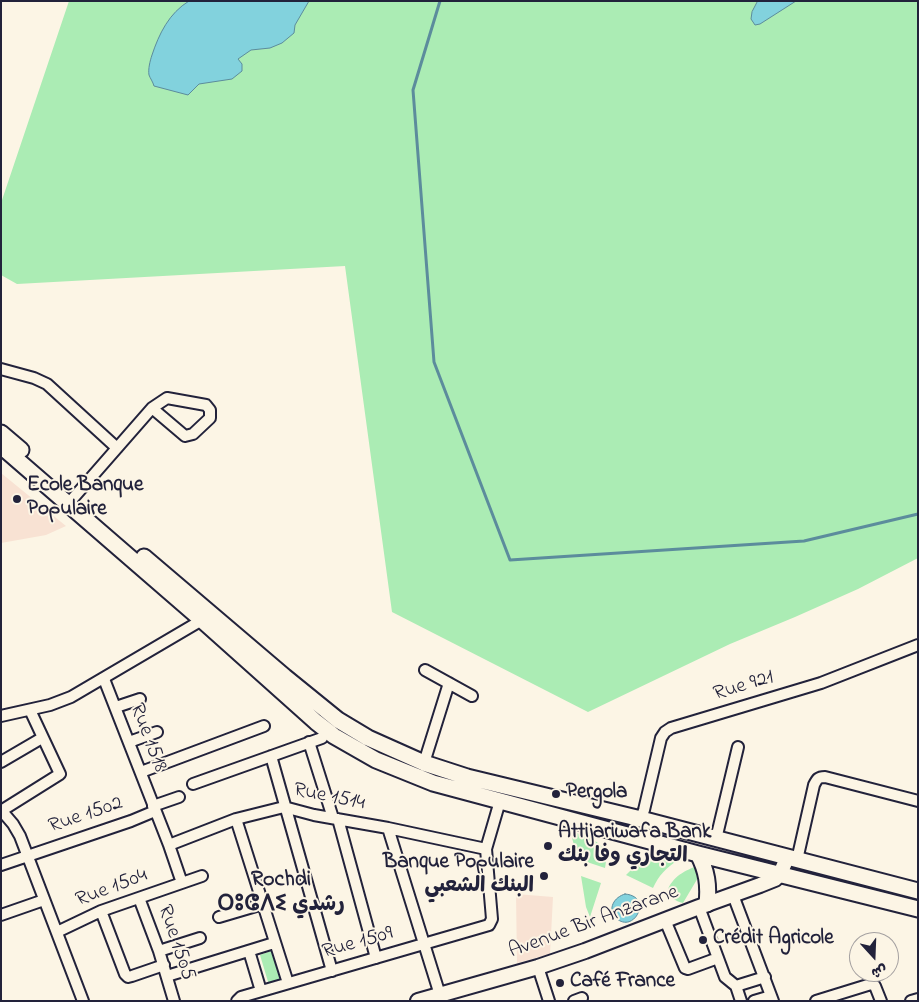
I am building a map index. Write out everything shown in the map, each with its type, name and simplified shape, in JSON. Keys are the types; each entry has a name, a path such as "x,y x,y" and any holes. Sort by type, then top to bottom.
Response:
{"main road":[{"path":"1,433 72,501 286,697 334,736 376,760 433,783 698,854 918,909"},
{"path":"1,446 72,501 338,720 368,738 424,763 466,777 641,818 918,891"},
{"path":"698,854 707,875 709,887 703,905"}],"street":[{"path":"1,369 34,378 47,384 117,448"},
{"path":"72,501 152,408 163,400 167,398 203,404 208,407 211,414 210,418 193,434 185,436 152,408"},
{"path":"1,716 61,702 202,620"},
{"name":"Rue 921","path":"641,818 661,738 671,728 848,673 918,645"},
{"path":"425,670 472,696"},
{"name":"Rue 1518","path":"104,678 154,809"},
{"path":"424,763 449,683"},
{"path":"116,707 140,699"},
{"path":"30,710 60,774 1,810 12,824 28,856 83,1001"},
{"path":"141,772 264,726"},
{"path":"129,742 157,732"},
{"path":"1,762 42,738"},
{"path":"193,784 322,738"},
{"path":"309,742 335,819 376,958"},
{"path":"716,839 738,748"},
{"path":"271,756 332,971"},
{"path":"780,874 792,859 816,779 825,777 918,801"},
{"name":"Rue 1502","path":"1,865 131,821 179,798"},
{"path":"486,849 500,801"},
{"name":"Rue 1514","path":"169,845 236,820 284,807 486,849"},
{"name":"Rue 1504","path":"154,809 182,883"},
{"path":"236,820 288,983"},
{"path":"388,828 440,995"},
{"name":"Rue 1509","path":"240,999 261,991 490,924 492,919 486,849"},
{"name":"Avenue Bir Anzarane","path":"418,1001 592,949 703,905 775,880 780,874"},
{"name":"Rue 1504","path":"57,932 101,912 202,876"},
{"path":"733,895 772,998 754,1001"},
{"name":"Rue 1505","path":"139,898 159,950 174,1001"},
{"path":"1,915 44,900"},
{"path":"219,917 263,904"},
{"path":"703,905 725,977 736,986 741,1001"},
{"path":"101,912 125,974 128,977 164,965"},
{"path":"665,920 685,968 688,969 718,958"},
{"path":"159,950 200,938"},
{"path":"167,976 274,943"},
{"path":"249,951 261,991"},
{"path":"538,966 549,1001"},
{"path":"736,986 765,977"},
{"path":"816,1001 871,984 875,986 881,1001"},
{"path":"911,1001 918,999"}],"shaded area":[{"name":"Ecole Banque Populaire","path":"1,473 66,526 46,535 1,543"},
{"path":"516,894 553,897 550,954 517,963"}],"green space":[{"path":"69,1 918,1 918,558 858,589 730,644 588,712 392,612 345,266 17,284 1,275 1,203"},
{"path":"570,831 597,842 602,847 606,859 605,868 578,859"},
{"path":"653,854 678,860 663,872 653,888 626,875 638,863"},
{"path":"702,864 702,871 683,903 673,899 668,889 674,880 686,871"},
{"path":"581,876 601,883 590,917 586,907"},
{"path":"274,950 284,981 269,985 260,955"}],"water":[{"path":"189,1 309,1 295,25 294,33 282,43 270,48 251,50 238,59 242,64 242,71 232,79 199,84 188,95 154,86 149,70 155,47 170,18"},
{"path":"758,1 796,1 760,24 755,25 751,19 752,12"},
{"path":"625,894 634,896 640,907 638,913 629,922 623,922 616,918 612,911 615,901"}],"waterway":[{"path":"440,1 413,90 434,362 510,560 804,541 918,514"}],"place":[{"name":"Ecole Banque Populaire","path":"17,499"},
{"name":"Pergola","path":"556,794"},
{"name":"Attijariwafa Bank التجاري وفا بنك","path":"548,846"},
{"name":"Banque Populaire البنك الشعبي","path":"544,876"},
{"name":"Crédit Agricole","path":"703,940"},
{"name":"Café France","path":"560,983"}],"district":[{"name":"Rochdi ⵔⵓⵛⴷⵉ رشدي","path":"281,894"}]}
